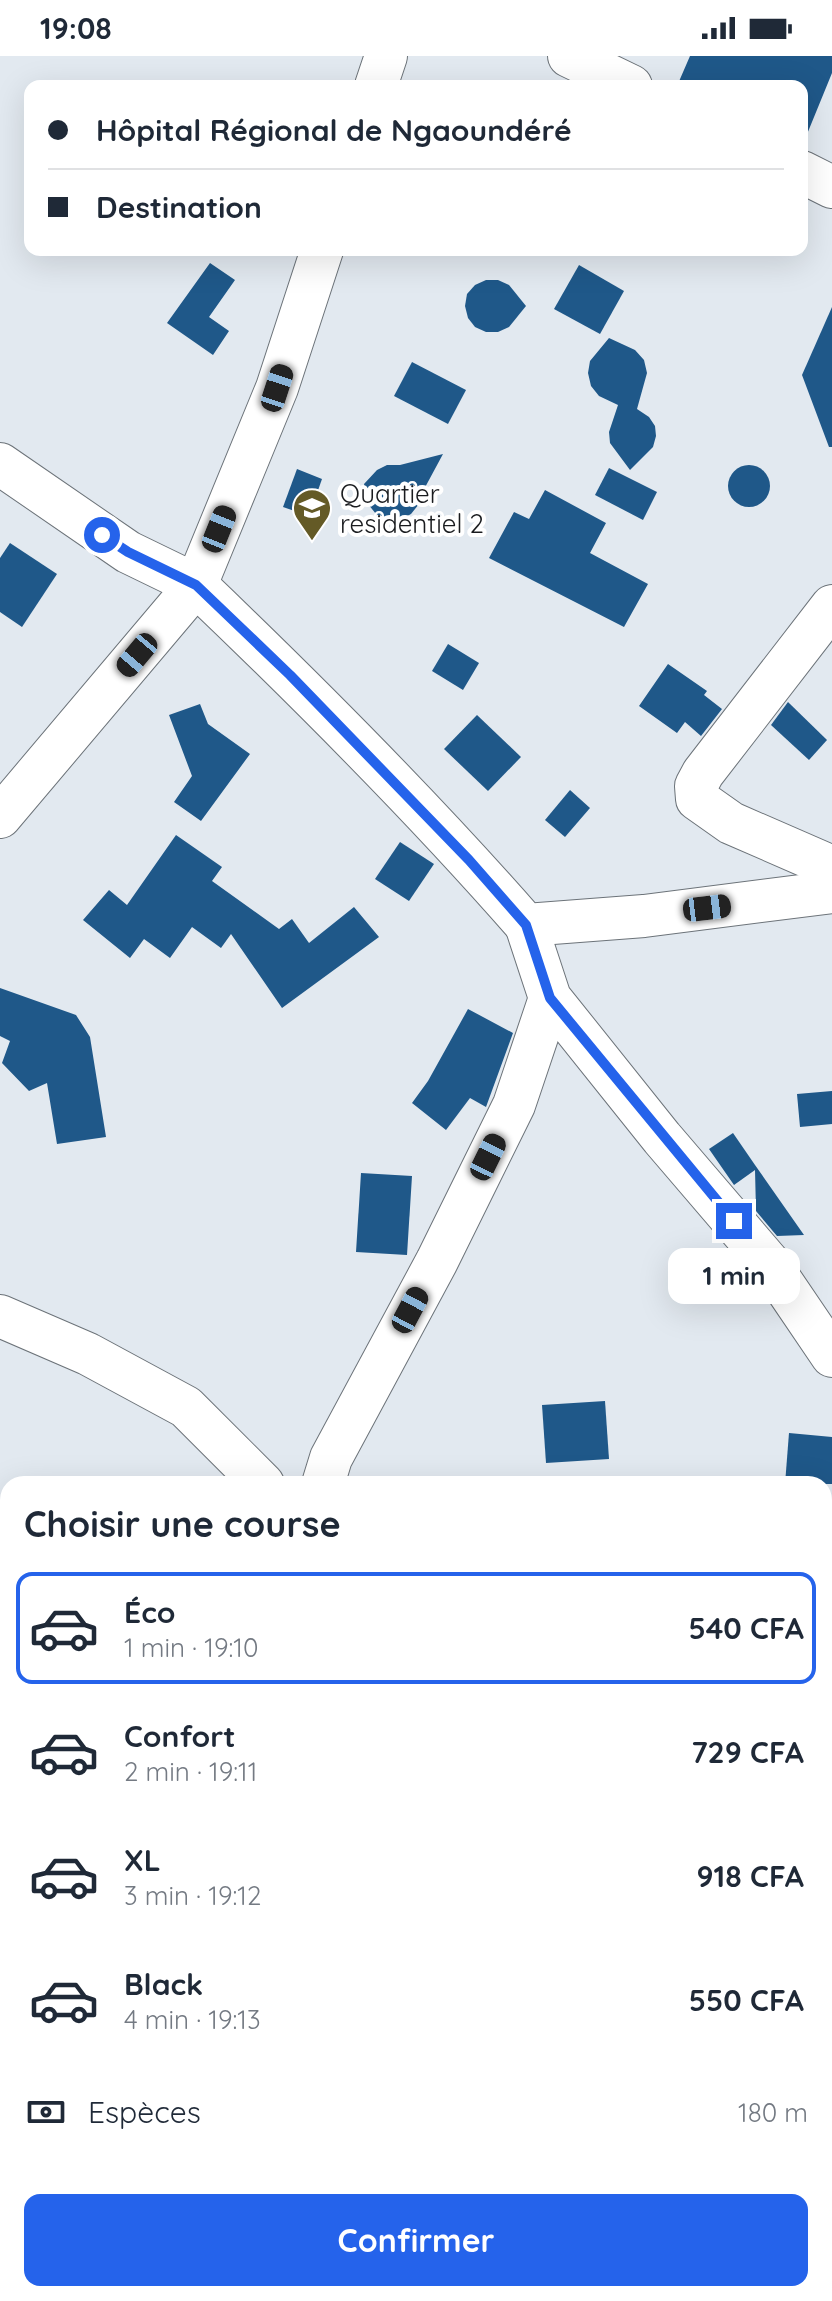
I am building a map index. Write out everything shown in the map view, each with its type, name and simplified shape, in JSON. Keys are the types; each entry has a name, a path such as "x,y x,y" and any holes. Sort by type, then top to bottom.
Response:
{"street":[{"path":"378,80 386,56"},
{"path":"569,56 619,80"},
{"path":"808,175 832,187"},
{"path":"0,817 196,585 277,388 320,256"},
{"path":"0,464 128,552 196,585 290,675 469,860 526,925 550,998 662,1138 769,1263 832,1356"},
{"path":"832,606 696,786 697,799 731,823 832,867"},
{"path":"526,925 644,916 832,892"},
{"path":"325,1476 331,1458 437,1261 514,1105 550,998"},
{"path":"0,1316 88,1354 186,1407 255,1476"}],"building":[{"path":"690,56 832,56 832,73 808,132 808,80 680,80"},
{"path":"210,263 235,280 209,317 229,331 213,355 167,323"},
{"path":"579,265 624,291 600,334 554,309"},
{"path":"486,280 498,280 509,285 526,306 509,327 498,332 486,332 475,327 468,318 465,306 467,294 475,285"},
{"path":"832,307 832,447 829,447 802,375"},
{"path":"609,338 635,350 644,360 647,373 637,409 649,417 655,426 656,436 653,447 630,470 610,443 609,432 618,405 599,396 591,386 588,373 590,361"},
{"path":"412,362 466,390 448,424 394,396"},
{"path":"443,454 411,514 400,520 387,519 376,514 368,504 364,484 377,470 387,465 400,465"},
{"path":"749,465 764,471 770,486 764,501 749,507 734,501 728,486 734,471"},
{"path":"609,468 657,492 643,520 595,495"},
{"path":"297,469 322,479 309,516 283,507"},
{"path":"545,490 606,523 590,553 648,584 624,627 489,558 514,512 529,519"},
{"path":"10,543 57,574 22,627 0,612 0,558"},
{"path":"448,644 479,663 463,690 432,671"},
{"path":"668,664 707,691 704,695 722,709 701,736 685,722 677,733 639,706"},
{"path":"788,702 827,740 809,760 771,725"},
{"path":"200,704 208,724 250,754 201,821 174,802 192,776 169,715"},
{"path":"477,715 521,757 488,791 444,749"},
{"path":"570,790 590,808 565,837 545,820"},
{"path":"176,835 222,867 212,881 279,929 292,919 309,943 354,907 379,937 282,1008 231,934 221,948 192,927 170,958 144,939 130,958 83,920 109,890 127,905"},
{"path":"400,842 434,864 409,901 375,879"},
{"path":"0,988 76,1015 90,1037 106,1137 57,1144 47,1083 29,1091 2,1063 10,1041 0,1036"},
{"path":"468,1009 513,1033 486,1107 470,1098 446,1130 412,1103 428,1081"},
{"path":"832,1091 832,1124 800,1127 797,1094"},
{"path":"733,1133 804,1235 777,1236 756,1211 755,1170 734,1185 709,1149"},
{"path":"361,1173 412,1176 407,1255 356,1252"},
{"path":"605,1401 609,1459 546,1463 542,1405"},
{"path":"789,1433 832,1437 832,1476 786,1476"}],"place":[{"name":"Quartier residentiel 2","path":"312,542"}],"route":[{"path":"102,535 128,552 196,585 290,675 469,860 526,925 550,998 662,1138 734,1221"}]}
